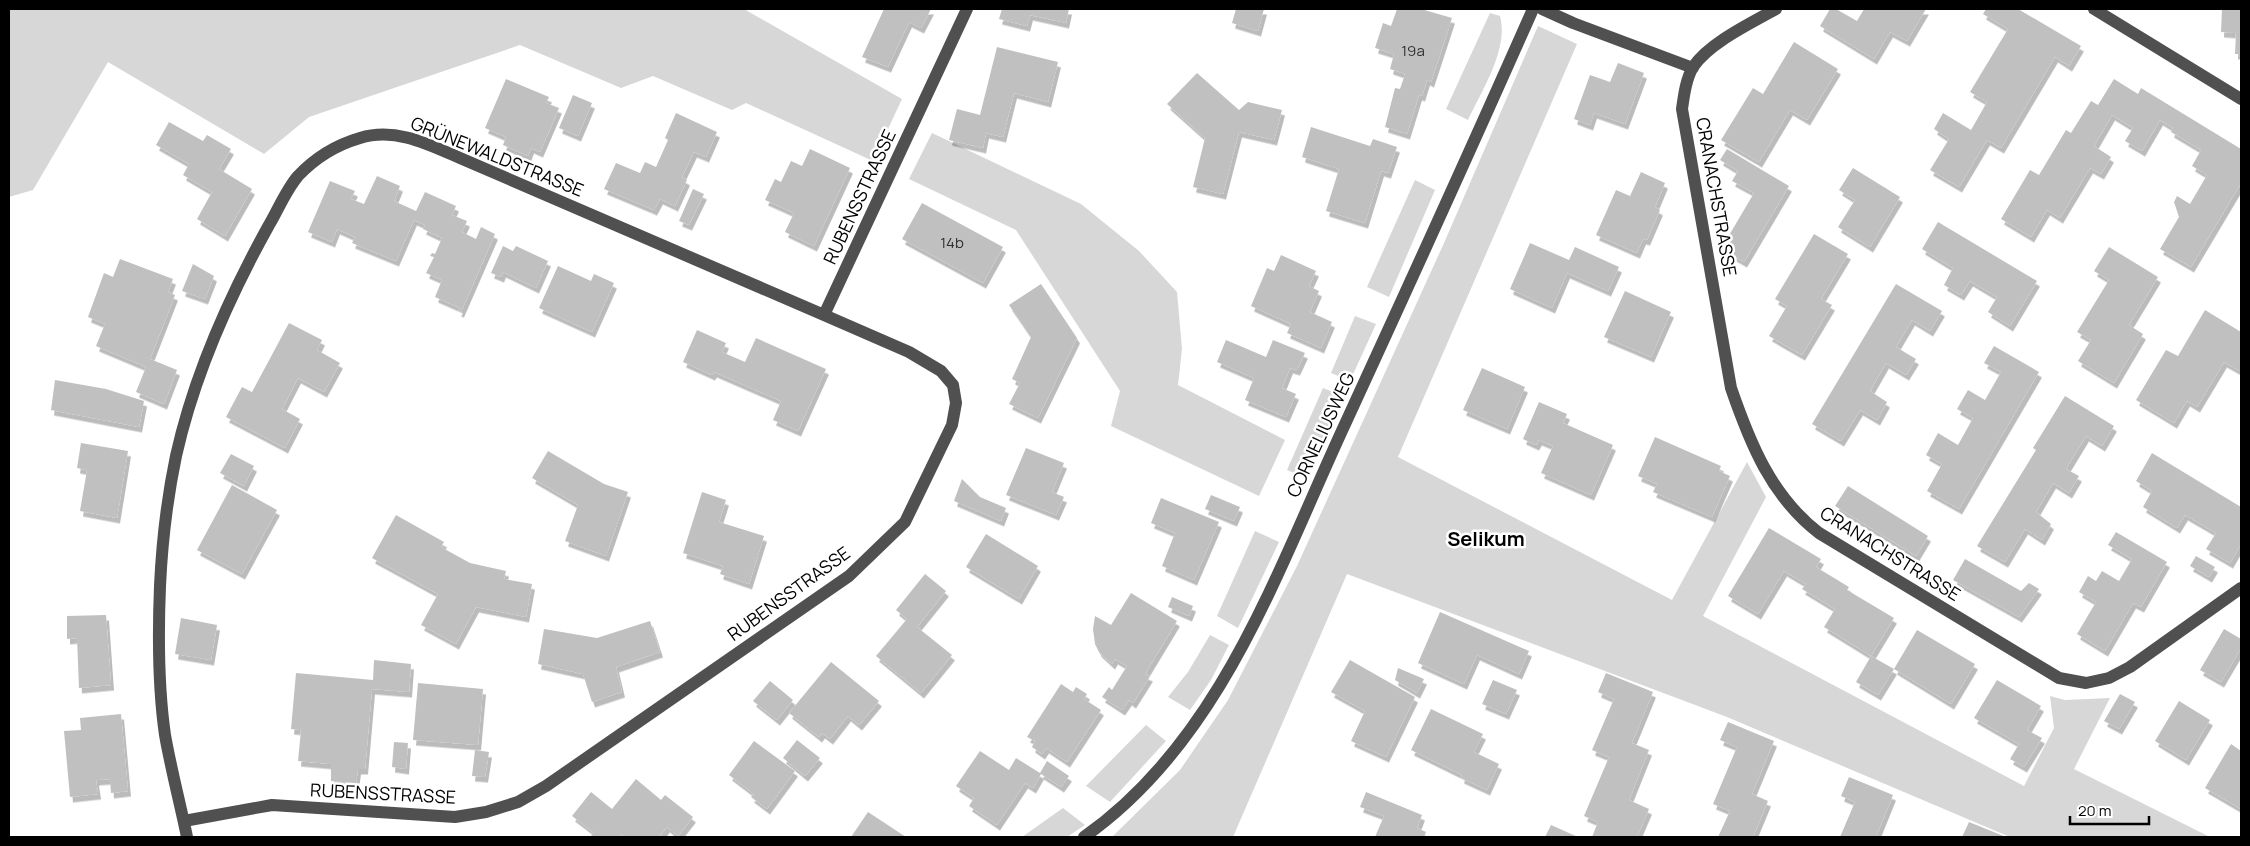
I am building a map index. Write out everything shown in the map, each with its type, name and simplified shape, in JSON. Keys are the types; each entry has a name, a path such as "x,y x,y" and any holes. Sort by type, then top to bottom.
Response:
{"street":[{"name":"RUBENSSTRASSE","path":"184,821 272,805 455,817 486,812 518,802 554,780 849,576 905,522 952,425 956,403 953,385 941,371 909,352 824,315 967,9"},
{"name":"CORNELIUSWEG","path":"1084,837 1138,792 1172,755 1201,717 1228,673 1284,559 1432,237 1533,9"},
{"path":"1542,9 1573,23 1693,68"},
{"name":"CRANACHSTRASSE","path":"1776,9 1719,44 1701,58 1693,68 1684,94 1682,109 1731,388 1746,430 1762,465 1777,491 1796,514 1819,533 2059,678 2074,682 2099,682 2130,667 2241,588"},
{"path":"2094,9 2241,99"},
{"name":"GRÜNEWALDSTRASSE","path":"188,837 165,734 160,672 160,588 165,516 177,454 200,374 224,316 255,251 295,179 311,163 330,149 360,137 381,134 400,135 470,162 824,315"}],"shaded area":[{"path":"9,9 744,9 902,99 873,161 746,103 732,110 653,76 621,88 520,45 309,117 264,154 108,62 33,190 9,197"},
{"path":"1490,13 1500,16 1501,42 1493,69 1468,120 1446,109"},
{"path":"1538,26 1577,44 1398,457 1672,600 1747,462 1766,497 1703,616 2024,786 2054,728 2050,696 2065,700 2110,698 2074,769 2210,837 2010,837 1727,717 1347,574 1233,837 1112,837 1180,770 1228,700 1297,566 1444,243"},
{"path":"932,133 1081,204 1139,251 1177,292 1182,349 1178,385 1285,440 1259,496 1111,426 1120,391 1016,230 909,179"},
{"path":"1415,180 1435,190 1389,297 1367,287"},
{"path":"1355,316 1376,324 1350,381 1331,373"},
{"path":"1323,388 1343,396 1306,478 1287,470"},
{"path":"1255,531 1279,542 1238,628 1217,616"},
{"path":"1210,635 1229,645 1211,680 1190,710 1168,697 1188,672"},
{"path":"1146,725 1166,741 1110,802 1086,786"},
{"path":"1063,808 1085,825 1067,837 1022,837"}],"building":[{"path":"884,9 931,9 921,28 909,22 888,67 862,57"},
{"path":"1002,9 1069,9 1066,23 1030,15 1027,26 999,19"},
{"path":"1236,9 1264,9 1258,31 1232,23"},
{"path":"1397,9 1421,9 1452,18 1431,82 1427,80 1422,96 1419,95 1407,134 1385,127 1395,88 1400,89 1405,74 1390,69 1394,54 1375,48 1383,23 1391,26"},
{"path":"1830,9 1836,9 1857,21 1864,9 1926,9 1907,41 1890,32 1874,59 1820,26"},
{"path":"1986,9 2018,9 2081,46 2069,66 2055,57 2001,148 1987,140 1959,187 1930,170 1949,139 1934,129 1943,113 1971,130 1987,102 1970,92 2008,29 1983,14"},
{"path":"2222,9 2241,9 2241,54 2235,54 2236,33 2221,32"},
{"path":"1794,42 1838,69 1807,120 1790,110 1759,162 1721,140 1753,88 1763,94"},
{"path":"997,47 1058,62 1048,102 1014,93 1003,137 986,133 983,148 949,140 957,109 980,115"},
{"path":"1618,63 1644,73 1625,124 1594,113 1590,125 1574,119 1590,75 1610,82"},
{"path":"1197,73 1239,110 1248,102 1282,110 1274,140 1239,132 1223,194 1193,187 1205,138 1167,104"},
{"path":"506,79 549,97 546,103 559,108 540,152 531,148 528,156 503,145 506,137 485,128"},
{"path":"2114,79 2138,94 2141,88 2241,149 2241,183 2191,267 2160,249 2179,217 2174,202 2177,196 2190,204 2207,175 2192,166 2201,150 2171,132 2173,128 2160,120 2142,151 2125,141 2133,128 2112,115 2094,146 2111,157 2101,174 2090,168 2060,218 2047,210 2031,237 2001,219 2030,170 2039,175 2066,130 2071,133 2091,101 2098,105"},
{"path":"573,95 592,103 578,136 559,128"},
{"path":"676,113 717,132 706,157 694,152 682,177 687,180 675,206 660,199 654,210 604,189 616,163 640,173 645,162 656,167 668,140 665,138"},
{"path":"169,122 203,141 207,135 231,149 219,169 252,189 225,236 197,219 212,192 183,175 189,164 156,145"},
{"path":"1311,127 1370,146 1373,139 1397,147 1388,173 1381,171 1365,223 1326,211 1339,169 1302,157"},
{"path":"810,149 850,168 814,246 785,232 794,213 765,200 775,179 781,182 791,161 802,166"},
{"path":"1727,149 1789,186 1744,262 1721,249 1754,193 1732,181 1738,171 1720,160"},
{"path":"1853,168 1900,197 1870,247 1838,227 1855,200 1839,190"},
{"path":"1641,172 1665,183 1655,207 1660,210 1647,240 1643,239 1637,253 1596,235 1616,190 1630,196"},
{"path":"377,176 400,186 394,201 416,211 425,192 456,206 452,215 467,221 462,232 476,239 481,227 495,234 461,312 458,311 460,308 435,297 442,280 426,273 434,257 430,256 432,253 435,254 442,238 423,229 425,225 414,220 396,261 352,243 355,237 337,229 332,242 308,232 330,181 355,191 351,199 364,204"},
{"path":"693,189 704,194 689,225 679,221"},
{"path":"922,203 1003,247 983,283 902,239"},
{"path":"1938,222 2037,281 2010,326 1988,312 1997,297 1970,281 1961,295 1944,285 1953,268 1922,249"},
{"path":"1814,234 1848,254 1821,299 1832,305 1802,355 1769,336 1787,306 1775,299"},
{"path":"1530,243 1569,260 1575,247 1619,267 1608,291 1567,273 1552,308 1510,289"},
{"path":"503,246 513,251 516,246 548,261 536,288 503,272 501,277 491,273"},
{"path":"2109,247 2158,277 2129,325 2143,334 2114,383 2078,361 2091,340 2077,332 2109,280 2094,271"},
{"path":"1281,255 1316,271 1309,286 1319,291 1310,312 1332,322 1321,348 1287,333 1291,324 1251,306 1267,268 1274,271"},
{"path":"120,259 173,279 168,292 175,295 150,359 177,370 164,404 136,392 146,367 96,346 105,324 88,317 104,273 113,277"},
{"path":"193,264 214,276 205,299 182,291"},
{"path":"558,266 591,281 594,274 614,283 592,332 539,308"},
{"path":"1041,284 1077,338 1038,418 1009,404 1020,383 1012,379 1031,337 1009,305"},
{"path":"1896,284 1942,311 1930,331 1912,320 1896,347 1916,359 1906,375 1886,363 1870,391 1887,402 1877,420 1860,410 1841,441 1812,424"},
{"path":"1625,291 1671,312 1651,357 1604,337"},
{"path":"2205,310 2241,332 2241,369 2240,371 2224,362 2197,407 2187,401 2174,423 2136,400 2166,350 2178,356"},
{"path":"289,323 322,340 317,350 340,363 324,392 298,378 282,409 300,419 285,448 226,417 242,387 252,392"},
{"path":"697,330 726,343 722,352 745,362 756,338 826,369 798,431 773,420 781,401 714,372 712,375 683,362"},
{"path":"1226,340 1266,357 1273,340 1305,353 1297,370 1290,368 1282,388 1296,394 1286,417 1245,400 1254,378 1217,362"},
{"path":"1994,346 2039,372 1959,509 1927,491 1942,464 1926,455 1938,433 1958,445 1973,418 1957,409 1968,390 1985,400 2001,372 1984,363"},
{"path":"1482,368 1525,387 1507,429 1463,410"},
{"path":"55,380 106,389 144,401 139,427 51,410"},
{"path":"2065,396 2114,426 2102,446 2086,436 2066,469 2079,476 2069,493 2053,483 2036,512 2051,524 2042,540 2025,529 2005,562 1977,546 2036,450 2033,448"},
{"path":"1539,402 1567,414 1563,423 1613,445 1591,495 1541,473 1553,446 1539,440 1536,445 1523,439"},
{"path":"1655,437 1721,466 1719,471 1730,476 1712,517 1653,492 1657,484 1638,476"},
{"path":"81,443 128,451 117,518 80,511 87,470 77,468"},
{"path":"1026,448 1064,463 1052,492 1064,497 1056,515 1006,495"},
{"path":"548,451 604,484 628,492 606,556 565,541 578,505 532,478"},
{"path":"2152,453 2241,507 2241,544 2230,563 2206,549 2216,533 2185,515 2177,528 2143,507 2152,491 2136,481"},
{"path":"231,454 254,466 244,486 220,473"},
{"path":"962,479 980,497 1006,508 1001,521 954,501"},
{"path":"232,485 277,510 242,574 197,550"},
{"path":"1848,486 1928,536 1916,556 1835,506"},
{"path":"702,492 726,500 719,522 764,536 749,584 720,574 723,566 683,553"},
{"path":"1211,495 1240,507 1234,521 1205,509"},
{"path":"1161,498 1219,522 1194,580 1162,566 1175,533 1151,523"},
{"path":"396,515 444,542 441,547 470,563 506,571 504,579 532,584 526,617 476,607 456,644 421,625 438,594 372,558"},
{"path":"1769,528 1821,559 1816,567 1849,587 1847,590 1894,618 1871,656 1824,627 1835,609 1802,589 1806,584 1784,571 1758,614 1728,596"},
{"path":"2116,532 2167,562 2141,607 2133,603 2105,651 2077,634 2096,602 2079,592 2088,576 2096,581 2102,571 2119,581 2132,559 2108,545"},
{"path":"986,534 1038,566 1019,599 966,567"},
{"path":"2196,556 2215,567 2209,577 2190,566"},
{"path":"1965,559 2021,591 2029,583 2039,589 2019,617 1953,580"},
{"path":"925,574 946,591 917,627 952,655 921,693 876,656 907,619 896,610"},
{"path":"1131,593 1177,621 1145,674 1150,676 1133,703 1129,700 1122,710 1102,697 1109,687 1112,690 1127,666 1115,659 1112,664 1099,652 1095,644 1093,629 1095,616 1111,625"},
{"path":"1172,597 1193,606 1189,616 1168,607"},
{"path":"1440,612 1529,651 1519,674 1477,655 1464,684 1418,663"},
{"path":"106,615 111,685 79,688 77,638 67,639 67,616"},
{"path":"181,618 217,625 211,660 175,654"},
{"path":"650,621 660,652 616,667 622,692 592,702 583,674 538,664 544,629 597,638"},
{"path":"2224,629 2241,639 2241,648 2221,682 2200,670"},
{"path":"1917,630 1975,664 1951,704 1894,669"},
{"path":"1871,656 1894,669 1878,695 1856,682"},
{"path":"374,660 411,664 409,692 372,689 365,769 358,769 356,783 331,781 331,764 298,761 301,730 291,729 296,673 373,680"},
{"path":"1350,660 1415,697 1386,757 1351,741 1365,711 1331,692"},
{"path":"831,662 879,701 859,725 848,716 830,739 822,733 819,737 789,713"},
{"path":"1398,668 1424,679 1417,693 1395,680"},
{"path":"1606,673 1653,692 1632,743 1649,750 1629,800 1649,809 1637,837 1592,837 1598,822 1584,816 1609,757 1592,750 1614,699 1598,692"},
{"path":"1493,680 1517,690 1506,714 1482,704"},
{"path":"1997,680 2041,706 2027,730 2042,738 2024,767 2010,759 2019,744 1974,718"},
{"path":"770,681 793,700 777,720 753,701"},
{"path":"418,683 483,689 478,745 413,740"},
{"path":"1061,684 1073,692 1076,687 1087,694 1084,699 1101,710 1067,762 1046,748 1042,754 1032,747 1035,741 1027,737"},
{"path":"2120,694 2135,702 2119,729 2104,721"},
{"path":"2179,701 2210,720 2186,760 2155,741"},
{"path":"1431,709 1483,734 1474,752 1499,764 1487,790 1461,778 1462,775 1411,750"},
{"path":"121,714 128,791 111,793 110,779 96,780 98,794 70,797 64,731 81,730 80,718"},
{"path":"1728,722 1774,741 1752,794 1768,801 1753,837 1718,837 1730,811 1713,804 1737,747 1720,740"},
{"path":"797,740 820,758 805,776 783,758"},
{"path":"754,741 795,771 767,809 751,797 754,794 729,775"},
{"path":"394,742 408,743 406,769 392,767"},
{"path":"2231,744 2241,751 2241,809 2205,788"},
{"path":"475,750 489,752 485,777 472,776"},
{"path":"980,751 1009,770 1016,758 1040,773 1047,761 1069,776 1061,787 1041,774 1033,788 1025,783 997,825 969,806 974,798 956,786"},
{"path":"1849,777 1893,795 1876,837 1840,837 1855,802 1841,796"},
{"path":"636,779 661,800 665,795 693,817 678,836 667,827 659,837 625,837 621,834 619,837 594,837 591,835 593,832 572,816 591,792 612,809"},
{"path":"1366,792 1422,815 1417,828 1426,832 1424,837 1375,837 1384,816 1360,807"},
{"path":"868,812 906,837 851,837"},
{"path":"1969,822 2006,837 1962,837"},
{"path":"1551,825 1578,837 1545,837"}],"district":[{"name":"Selikum","path":"1486,539"}]}
